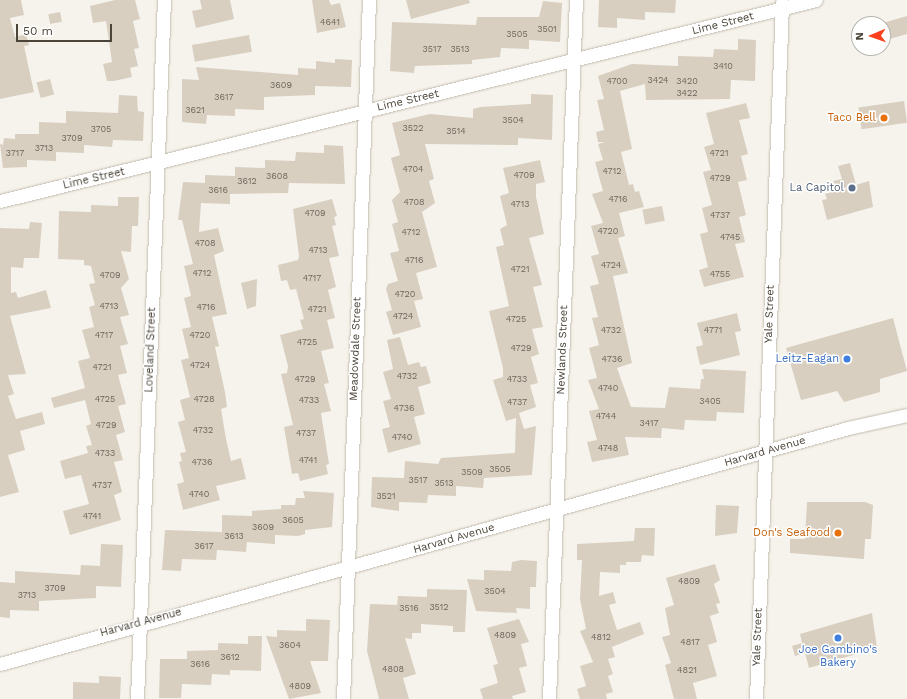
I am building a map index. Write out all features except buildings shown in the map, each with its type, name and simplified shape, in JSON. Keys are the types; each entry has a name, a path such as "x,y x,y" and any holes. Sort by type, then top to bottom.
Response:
{"street":[{"name":"Loveland Street","path":"137,699 164,0"},
{"name":"Meadowdale Street","path":"343,699 369,0"},
{"name":"Newlands Street","path":"549,699 576,0"},
{"name":"Lime Street","path":"0,201 158,164 365,112 574,62 782,4 816,0"},
{"name":"Yale Street","path":"756,699 782,4"},
{"name":"Harvard Avenue","path":"0,664 140,623 348,569 765,452 907,415"}],"place":[{"name":"Taco Bell","path":"884,118"},
{"name":"La Capitol","path":"852,188"},
{"name":"Leitz-Eagan","path":"847,359"},
{"name":"Don's Seafood","path":"838,533"},
{"name":"Joe Gambino's Bakery","path":"838,638"}]}
